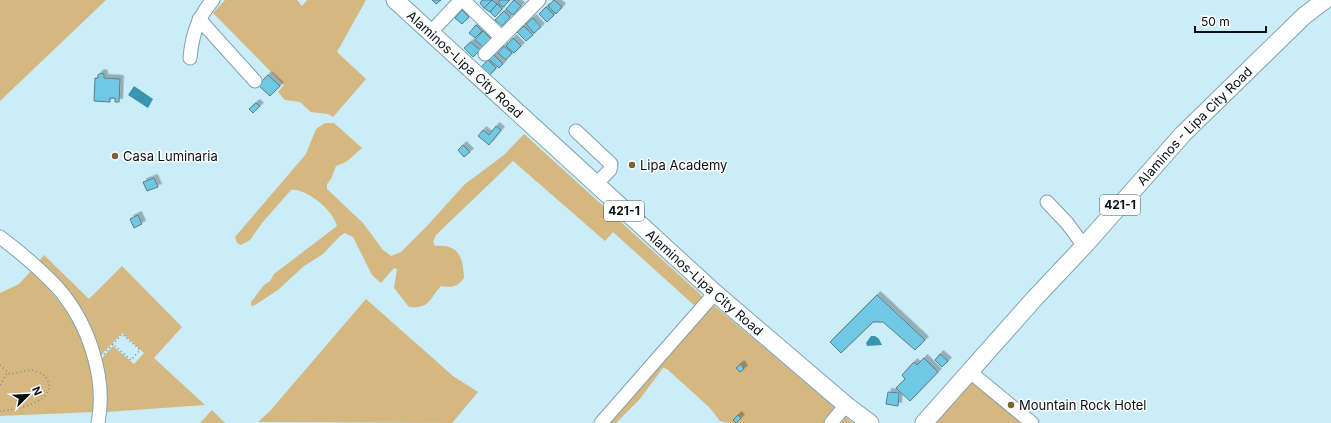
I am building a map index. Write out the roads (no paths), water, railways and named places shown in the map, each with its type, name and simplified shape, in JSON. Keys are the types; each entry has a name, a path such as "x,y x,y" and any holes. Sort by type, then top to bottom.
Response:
{"main road":[{"name":"Alaminos-Lipa City Road","path":"395,0 595,185 715,293 865,420"},
{"name":"Alaminos - Lipa City Road","path":"922,422 1084,246 1183,134 1304,16 1325,0"}],"street":[{"path":"190,58 193,36 199,18 213,0"},
{"path":"430,33 462,0 501,36"},
{"path":"485,54 532,2"},
{"path":"199,18 254,81"},
{"path":"576,131 611,164 610,170 595,185"},
{"path":"1047,202 1067,223 1084,246"},
{"path":"0,236 51,281 63,295 83,327 94,359 100,387 101,405 98,423"},
{"path":"601,423 715,293"},
{"path":"969,371 1032,423"},
{"path":"831,423 846,405"}],"water":[{"path":"134,86 153,99 148,108 128,95"},
{"path":"871,336 875,336 879,339 882,345 867,346 866,343"}],"place":[{"name":"Casa Luminaria","path":"115,156"},
{"name":"Lipa Academy","path":"632,165"},
{"name":"Mountain Rock Hotel","path":"1011,405"}]}
